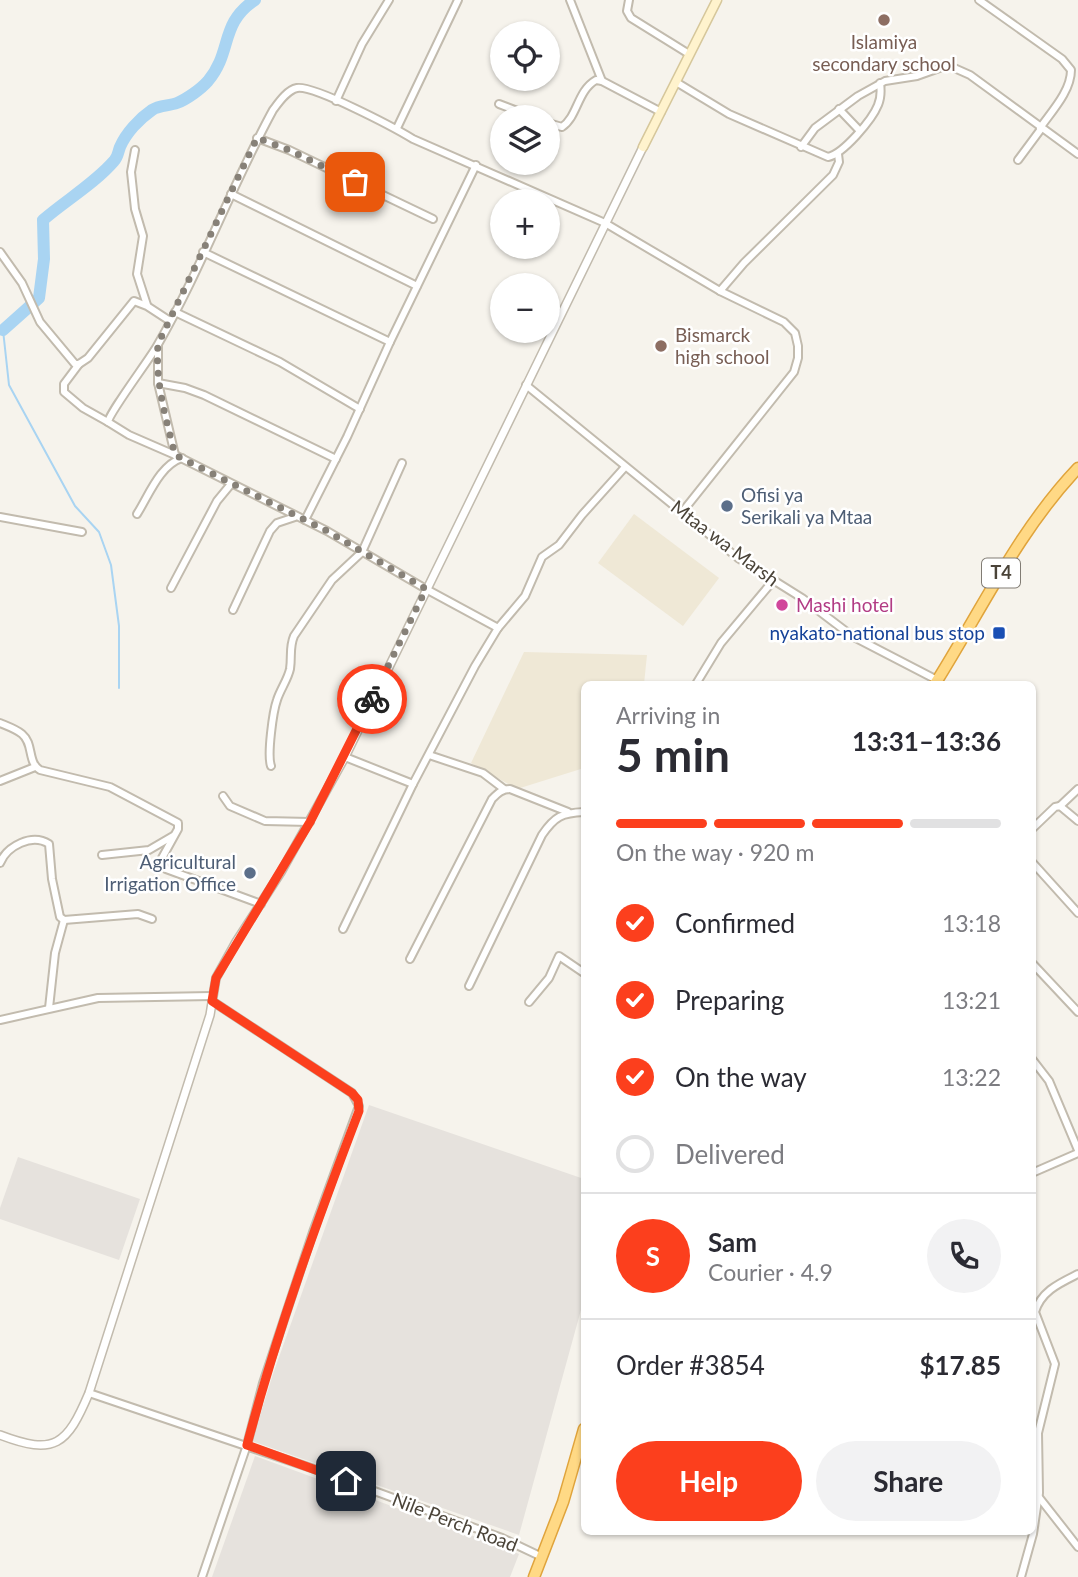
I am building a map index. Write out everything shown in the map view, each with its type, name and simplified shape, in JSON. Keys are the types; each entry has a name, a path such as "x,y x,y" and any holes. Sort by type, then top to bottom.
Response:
{"highway":[{"name":"T4","path":"937,681 1029,528 1078,468"},
{"path":"534,1577 563,1502 581,1439"}],"main road":[{"path":"643,147 717,0"}],"street":[{"path":"336,101 362,44 389,0"},
{"path":"397,128 458,0"},
{"path":"570,0 602,81"},
{"path":"629,0 627,11 631,18 689,54"},
{"path":"979,0 1062,60 1071,70 1067,89 1018,160"},
{"path":"801,147 809,133 839,109 880,83 892,78 917,76 939,67 952,66 970,75 1078,154"},
{"path":"560,126 567,124 585,89 596,80 661,112"},
{"path":"676,82 729,114 828,157 838,154 865,126 878,107 880,83"},
{"path":"108,422 110,414 158,344 175,312 257,138 273,110 292,90 305,88 397,128 413,139 605,223 720,291 784,322 794,333 798,358 794,372 683,511"},
{"path":"839,109 859,130"},
{"path":"257,138 289,150 433,219"},
{"path":"0,1435 41,1446 62,1439 72,1431 89,1393 206,1028 216,978 310,822 345,757 643,147"},
{"path":"135,150 131,172 135,209 143,236 137,274 147,306"},
{"path":"720,291 744,262 833,175 839,162 838,154"},
{"path":"305,520 476,165"},
{"path":"231,194 417,286"},
{"path":"0,252 22,283 35,314 71,361 79,364"},
{"path":"203,252 390,342"},
{"path":"170,321 137,301 130,304 88,358 79,364 64,384 64,391 83,408 129,435 305,520 498,628"},
{"path":"175,312 280,362 360,409"},
{"path":"158,344 158,383 178,457"},
{"path":"158,383 204,395 336,459"},
{"name":"Mtaa wa Marsh","path":"526,385 738,558 772,582 806,601 852,636 934,681"},
{"path":"137,514 164,470 178,457"},
{"path":"271,766 268,755 273,710 290,669 289,646 293,636 332,580 362,552 402,463"},
{"path":"343,929 413,784 498,628 525,596 542,557 559,545 625,467"},
{"path":"171,588 217,501 231,484"},
{"path":"0,517 82,532"},
{"path":"233,610 270,531 277,523 295,517"},
{"path":"698,681 721,643 772,582"},
{"path":"0,723 20,731 26,737 35,767 40,770 110,787 178,823 178,829 162,858 166,869 261,904"},
{"path":"429,755 476,770 504,789 568,812 581,812"},
{"path":"345,757 413,784"},
{"path":"0,781 35,767"},
{"path":"410,959 492,799 504,789"},
{"path":"1038,823 1078,789"},
{"path":"223,796 230,806 265,821 310,822"},
{"path":"1060,806 1078,821"},
{"path":"469,986 542,835 556,819 568,812"},
{"path":"102,855 149,850 173,836"},
{"path":"0,863 7,851 20,843 47,842 58,909 64,920 138,914 152,919"},
{"path":"1036,866 1078,912"},
{"path":"49,1009 55,953 64,920"},
{"path":"529,1002 549,978 559,956 581,971"},
{"path":"1036,967 1078,1012"},
{"path":"0,1020 98,998 212,999 352,1093 359,1106 313,1232 263,1383 247,1445 202,1577"},
{"path":"1036,1064 1049,1081 1078,1151 1036,1171"},
{"path":"1036,1309 1041,1297 1078,1274"},
{"path":"1036,1314 1055,1364 1038,1433 1036,1511"},
{"name":"Nile Perch Road","path":"89,1393 247,1445 502,1538 542,1557"},
{"path":"1038,1496 1078,1547"},
{"path":"1021,1577 1033,1535"}],"shaded area":[{"path":"634,514 719,578 683,626 598,563"},
{"path":"524,652 647,655 644,681 581,681 581,769 517,789 471,763"},
{"path":"369,1105 581,1178 581,1310 519,1535 252,1441 273,1374"},
{"path":"18,1157 140,1199 119,1260 0,1219 0,1208"},
{"path":"255,1456 519,1554 510,1577 212,1577"}],"waterway":[{"path":"3,330 39,298 44,259 43,220 106,169 116,158 129,132 147,114 158,107 181,101 205,84 216,70 236,19 255,0"},
{"path":"3,330 9,385 75,506 99,532 111,565 119,626 119,688"}],"way so far":[{"path":"355,182 289,150 257,138 158,344 157,364 158,383 175,455 327,531 426,589 372,699"}],"place":[{"name":"Islamiya secondary school","path":"884,20"},
{"name":"Bismarck high school","path":"661,346"},
{"name":"Ofisi ya Serikali ya Mtaa","path":"727,506"},
{"name":"Mashi hotel","path":"782,605"},
{"name":"nyakato-national bus stop","path":"999,633"},
{"name":"Agricultural Irrigation Office","path":"250,873"}],"route":[{"path":"346,1481 247,1445 263,1383 313,1232 359,1111 358,1100 296,1054 212,1001 212,996 216,978 310,822 372,699"}]}
